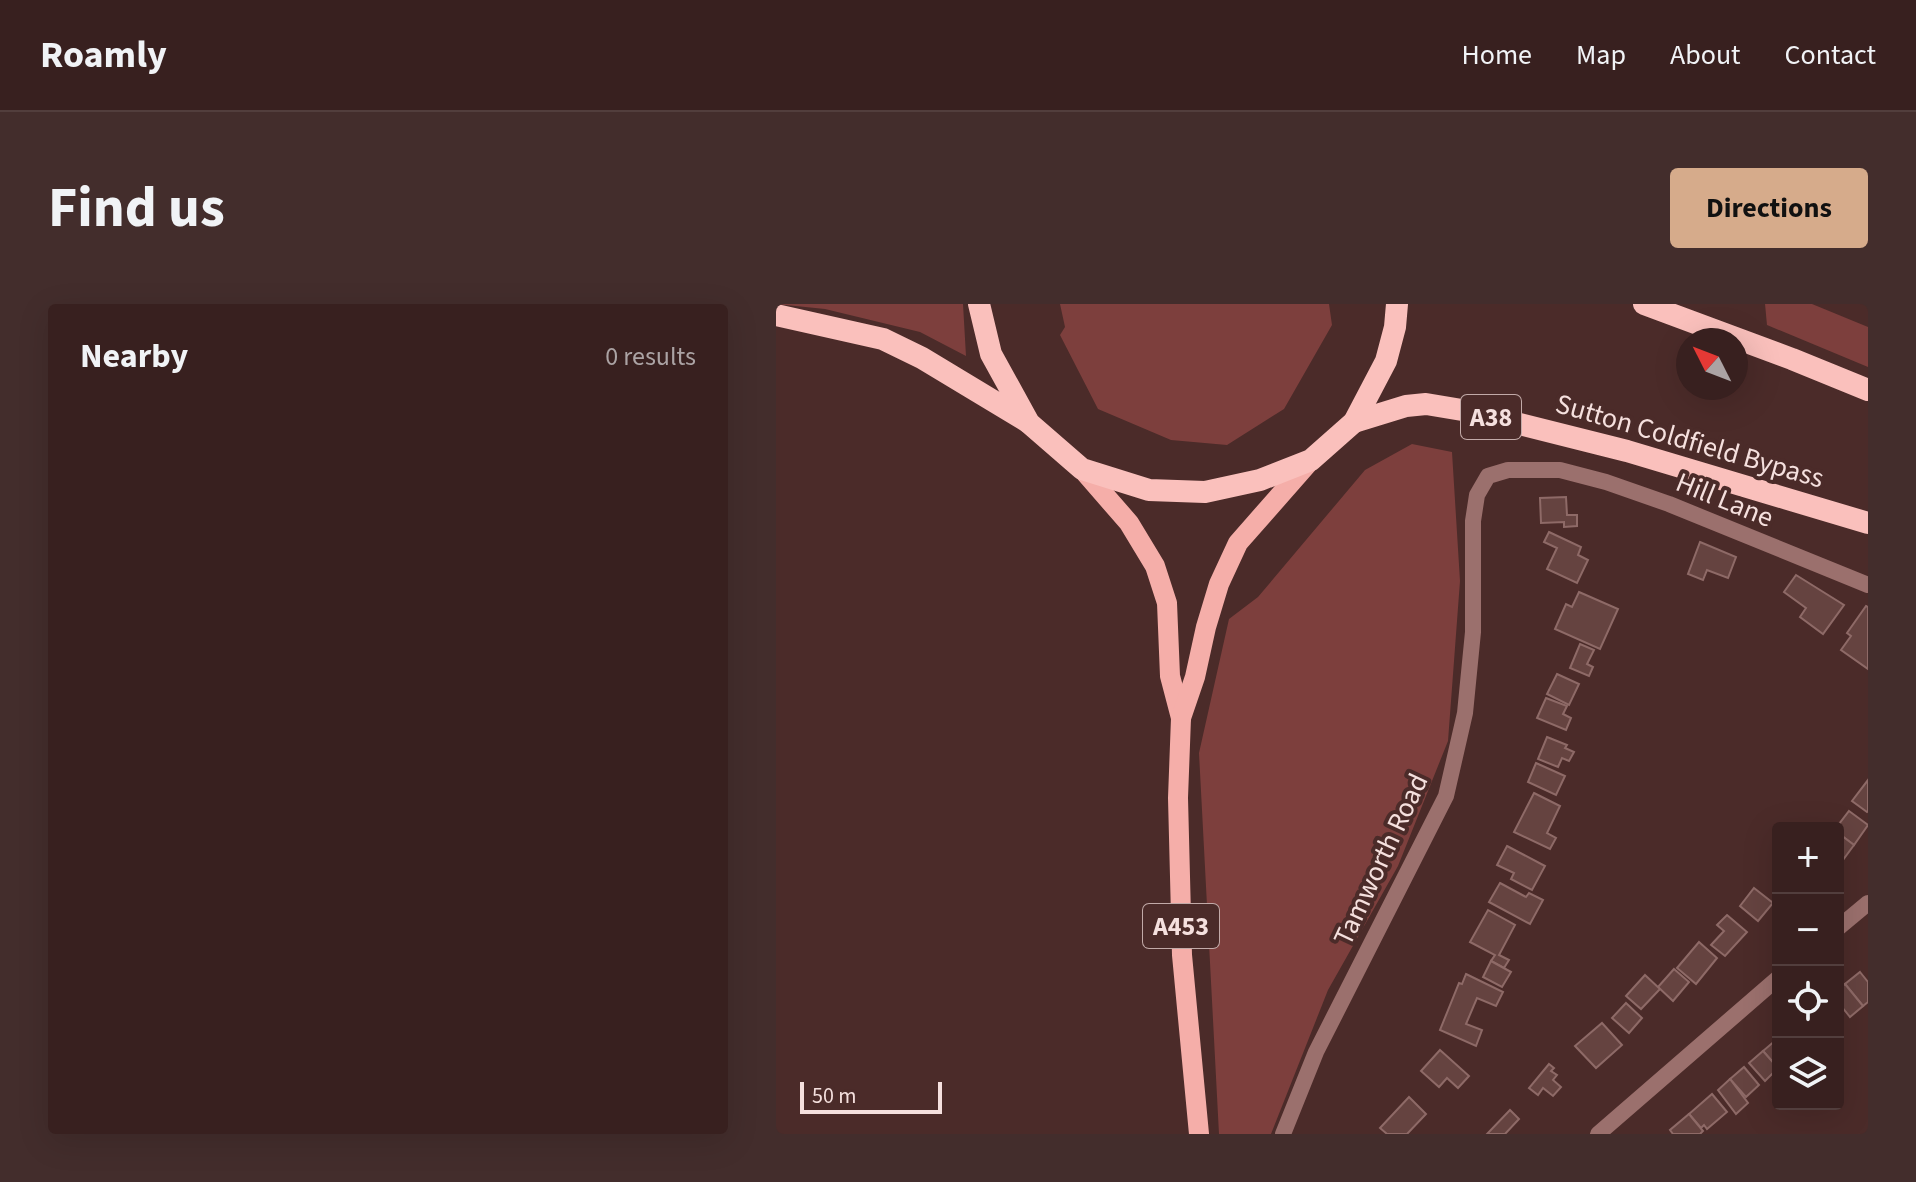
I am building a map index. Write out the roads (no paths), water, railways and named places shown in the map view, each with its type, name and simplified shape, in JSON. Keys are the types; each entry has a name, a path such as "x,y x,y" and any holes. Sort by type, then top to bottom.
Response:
{"highway":[{"path":"979,304 991,354 1029,423"},
{"path":"776,315 883,339 922,358 1029,423 1082,469 1149,490 1205,492 1260,480 1311,460 1354,422 1386,361 1397,304"},
{"path":"1644,304 1868,390"},
{"name":"Sutton Coldfield Bypass","path":"1354,422 1406,406 1426,404 1468,411 1627,451 1868,523"}],"main road":[{"name":"A453","path":"1199,1134 1182,955 1178,798 1181,718 1219,584 1238,543 1311,460"},
{"name":"A453","path":"1082,469 1129,523 1155,566 1167,603 1170,676 1181,718"}],"street":[{"name":"Tamworth Road","path":"1283,1134 1316,1052 1446,796 1465,713 1473,632 1473,521 1477,495 1488,476 1508,470 1560,470"},
{"name":"Hill Lane","path":"1560,470 1669,504 1868,585"},
{"path":"1844,923 1868,903"},
{"path":"1598,1134 1772,983"}]}
